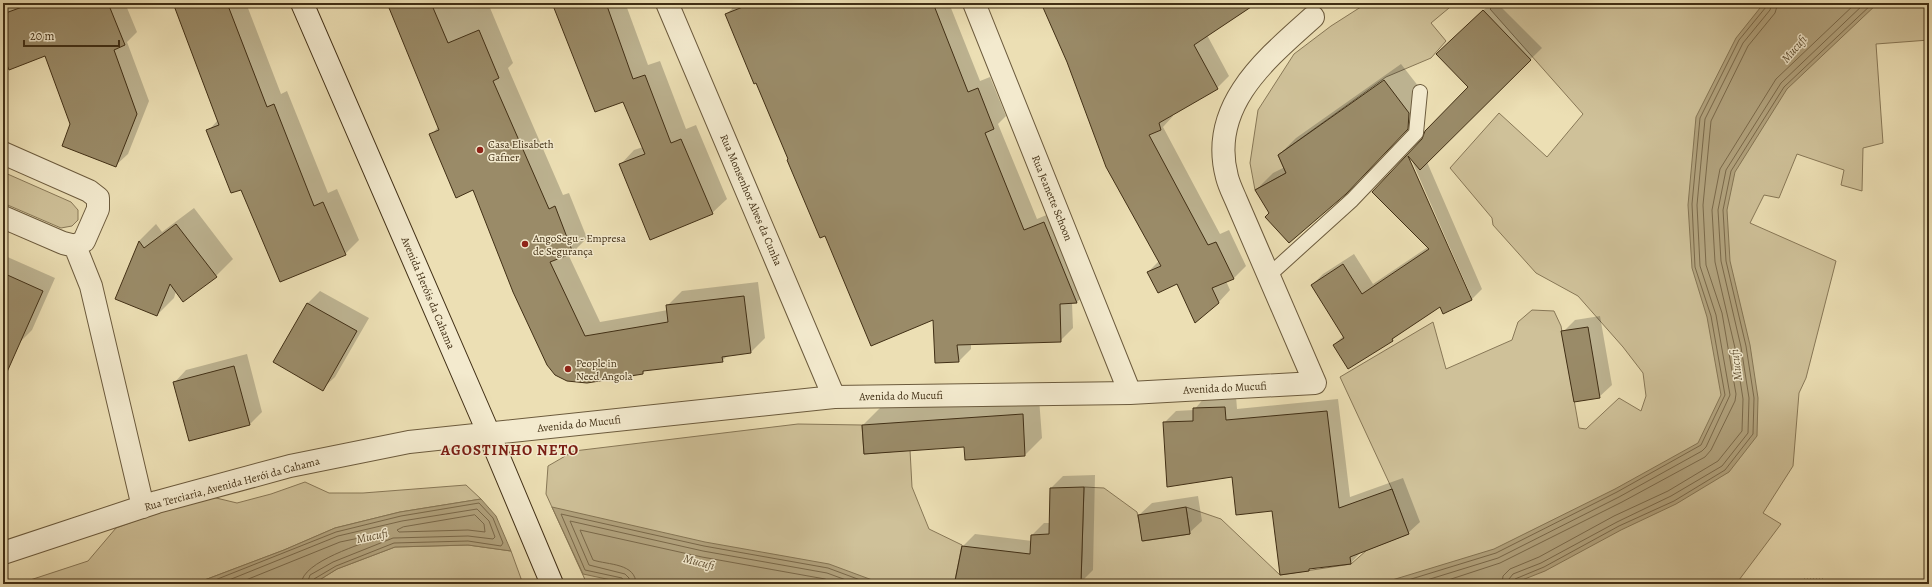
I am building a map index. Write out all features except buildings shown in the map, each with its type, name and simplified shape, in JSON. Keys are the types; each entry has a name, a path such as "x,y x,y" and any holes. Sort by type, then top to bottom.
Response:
{"street":[{"name":"Avenida Heróis da Cahama","path":"302,3 489,434 552,584"},
{"name":"Rua Monsenhor Alves da Cunha","path":"667,3 834,397"},
{"name":"Rua Jeanette Schoon","path":"974,3 1130,393"},
{"path":"1268,276 1227,177 1223,148 1228,116 1241,90 1275,50 1313,17"},
{"path":"3,152 89,191 98,198 98,209 84,241 75,246 62,243 3,217"},
{"path":"75,246 92,286 143,507"},
{"name":"Avenida do Mucufi","path":"489,434 834,397 1130,393 1315,383 1268,276"},
{"name":"Rua Terciaria, Avenida Herói da Cahama","path":"3,553 143,507 290,466 409,442 489,434"}],"lane":[{"path":"1268,276 1352,200 1416,133 1420,92"}],"path":[{"path":"1804,580 1825,580 1828,584"}],"shaded area":[{"path":"1367,3 1455,3 1431,23 1446,41 1431,58 1386,77 1278,155 1286,173 1255,190 1250,163 1258,110 1294,54 1331,26"},
{"path":"1496,3 1929,3 1929,40 1876,44 1883,143 1863,148 1862,191 1841,185 1844,170 1797,154 1779,198 1764,195 1750,223 1836,261 1806,378 1799,393 1793,466 1763,513 1781,524 1736,584 1023,584 1030,554 1046,583 1081,583 1084,487 1104,488 1137,512 1143,541 1190,534 1186,507 1221,519 1280,575 1351,564 1367,550 1408,534 1392,489 1340,377 1433,322 1446,369 1512,340 1518,322 1532,310 1554,311 1561,326 1579,428 1586,429 1619,398 1641,411 1646,396 1643,373 1623,347 1578,296 1536,273 1493,225 1492,218 1450,168 1499,113 1547,157 1583,114 1490,9"},
{"path":"3,172 71,202 78,210 78,220 72,226 61,228 3,203"},
{"path":"798,424 862,425 864,454 910,450 912,487 929,529 962,545 955,580 974,584 587,584 546,494 548,466 574,451"},
{"path":"305,482 329,493 363,493 466,485 481,499 400,512 335,528 284,550 194,584 18,584 88,561 116,528 168,509 212,497 237,503 271,494"},
{"path":"468,545 511,551 523,584 313,584 337,569 395,547"}],"water":[{"name":"Mucufi","path":"1764,3 1878,3 1787,89 1735,172 1727,210 1730,261 1750,345 1758,398 1757,436 1729,472 1676,504 1621,530 1545,571 1512,584 1379,584 1494,549 1615,489 1698,443 1721,395 1707,317 1692,268 1688,205 1696,117 1736,38"},
{"name":"Mucufi","path":"481,499 496,516 511,551 468,545 395,547 337,569 313,584 194,584 284,550 335,528 400,512"},
{"name":"Mucufi","path":"552,507 705,542 829,564 883,584 630,584 583,574"}],"place":[{"name":"Casa Elisabeth Gafner","path":"480,150"},
{"name":"AngoSegu - Empresa de Segurança","path":"525,244"},
{"name":"People in Need Angola","path":"568,369"}],"district":[{"name":"AGOSTINHO NETO","path":"510,450"}]}
